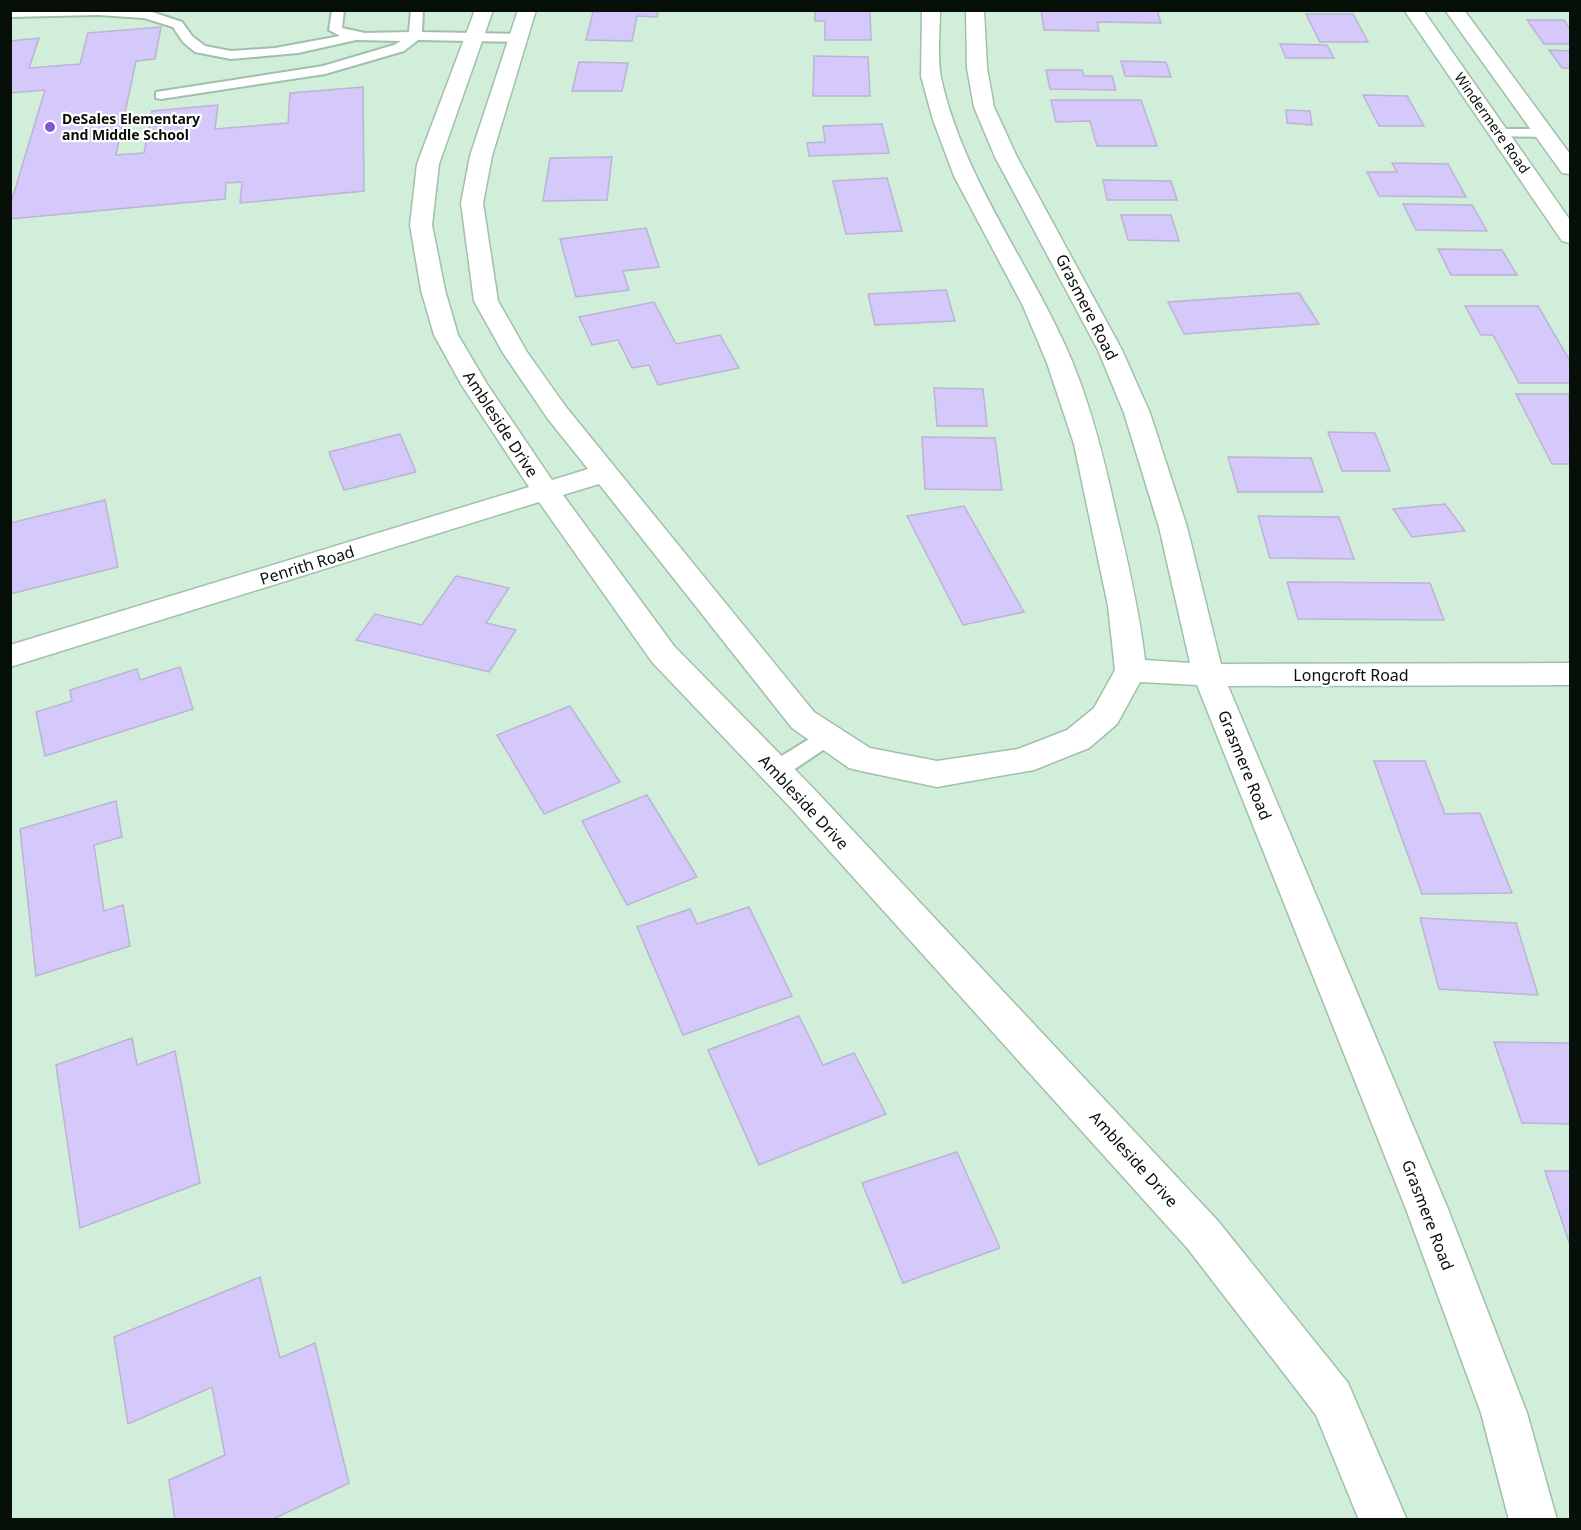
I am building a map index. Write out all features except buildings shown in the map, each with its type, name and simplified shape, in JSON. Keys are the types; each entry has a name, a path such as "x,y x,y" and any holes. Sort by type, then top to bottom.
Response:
{"street":[{"path":"527,10 481,156 472,203 486,301 515,353 604,473 803,720 861,759 937,774 1022,761 1078,740 1106,716 1131,670 1123,606 1087,444 1060,363 1035,306 965,176 943,120 931,76 931,10"},
{"name":"Grasmere Road","path":"975,10 977,68 984,107 1006,157 1110,350 1137,413 1173,527 1208,675 1427,1209 1504,1413 1533,1520"},
{"name":"Windermere Road","path":"1413,10 1570,236"},
{"path":"1455,10 1570,168"},
{"name":"Ambleside Drive","path":"479,24 428,164 421,225 433,290 446,335 474,384 546,492 663,654 775,771 1203,1235 1332,1399 1383,1520"},
{"name":"Penrith Road","path":"10,657 604,473"},
{"name":"Longcroft Road","path":"1131,670 1208,675 1570,674"}],"lane":[{"path":"338,10 335,30 351,37"},
{"path":"161,95 325,70 399,48 415,36 417,10"},
{"path":"10,13 120,13 160,17 178,26 182,33 201,50 220,54 318,47 351,37 415,36 479,24 519,38"},
{"path":"1499,133 1545,133"},
{"path":"775,771 827,736"}],"place":[{"name":"DeSales Elementary and Middle School","path":"50,127"}]}
